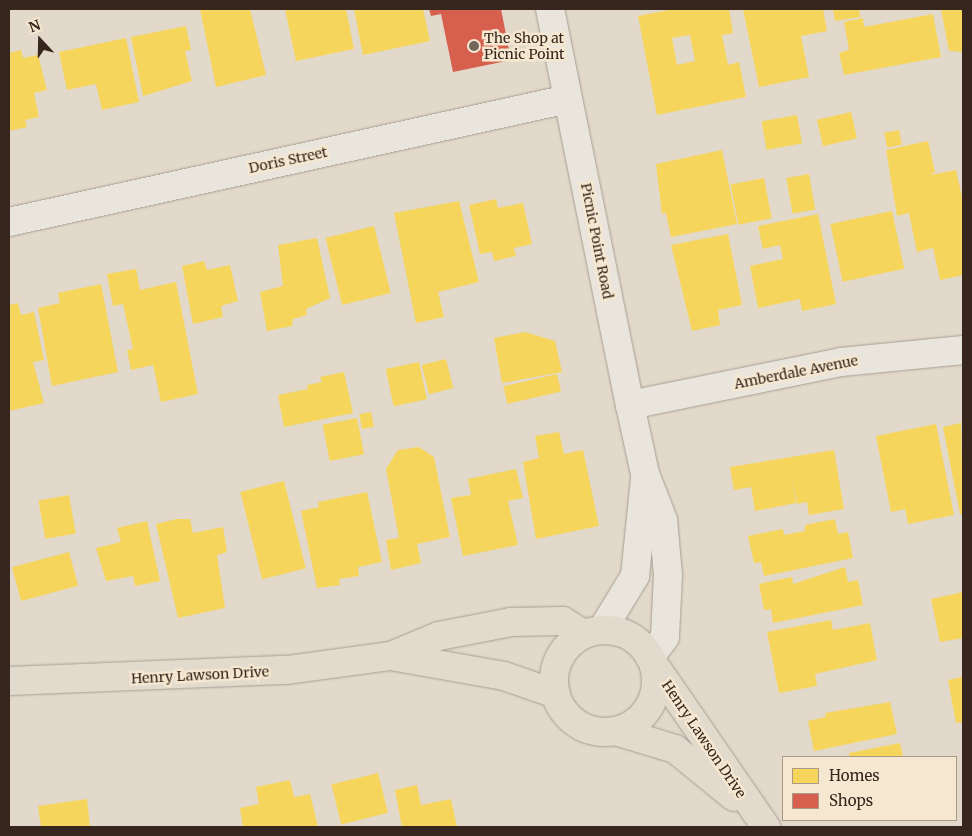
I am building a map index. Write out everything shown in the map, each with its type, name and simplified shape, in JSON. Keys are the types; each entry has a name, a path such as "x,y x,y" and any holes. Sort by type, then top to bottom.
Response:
{"main road":[{"name":"Henry Lawson Drive","path":"9,681 250,673 391,656 440,636 511,622 563,621 593,632"},
{"path":"593,632 625,634 652,662 657,683 645,714 616,730 597,732 579,725 564,712 556,694 559,659 593,632"},
{"name":"Henry Lawson Drive","path":"391,656 504,676 556,694"},
{"name":"Henry Lawson Drive","path":"652,662 759,820"},
{"name":"Henry Lawson Drive","path":"616,730 675,750 759,820"}],"street":[{"name":"Picnic Point Road","path":"550,9 645,474 663,520 668,575 665,636 652,662"},
{"name":"Doris Street","path":"9,222 568,99"},
{"name":"Amberdale Avenue","path":"630,405 841,362 963,350"},
{"name":"Picnic Point Road","path":"593,632 635,576 645,474"}],"building: Homes":[{"path":"200,9 250,9 266,75 216,87"},
{"path":"285,9 346,9 354,49 296,61"},
{"path":"354,9 423,9 430,41 363,55"},
{"path":"675,9 729,9 733,33 722,35 728,65 739,62 746,97 657,115 638,16","holes":["690,35 695,61 677,65 672,38"]},
{"path":"743,9 823,9 827,31 801,36 809,77 759,87"},
{"path":"833,9 859,9 860,17 835,21"},
{"path":"941,9 963,9 963,52 949,51"},
{"path":"933,14 941,57 844,75 839,53 849,50 844,22 863,18 864,27"},
{"path":"186,26 191,50 185,51 192,81 143,96 131,37"},
{"path":"126,38 139,102 102,110 96,84 67,90 59,52"},
{"path":"21,50 23,58 38,55 47,90 34,93 39,117 25,120 27,127 9,131 9,53"},
{"path":"851,112 857,138 823,146 817,120"},
{"path":"797,115 802,144 767,150 762,121"},
{"path":"899,130 902,145 887,148 884,133"},
{"path":"928,141 935,172 930,175 956,170 963,202 963,275 940,280 933,248 917,252 909,213 897,216 886,150"},
{"path":"722,150 737,224 671,237 666,213 662,214 656,164"},
{"path":"809,174 815,209 793,213 786,178"},
{"path":"764,178 772,218 738,225 731,184"},
{"path":"496,199 498,208 523,203 532,244 514,248 516,256 494,261 492,252 480,254 469,205"},
{"path":"459,201 479,282 438,292 444,317 416,323 394,213"},
{"path":"892,211 904,269 843,282 830,224"},
{"path":"818,214 836,304 802,311 800,299 758,308 750,266 783,259 780,245 763,249 758,226"},
{"path":"374,226 391,293 342,305 325,238"},
{"path":"728,234 742,305 718,310 720,325 692,331 671,245"},
{"path":"317,238 330,298 306,309 307,315 293,319 292,326 267,331 260,292 283,286 278,245"},
{"path":"204,261 207,270 230,265 238,301 221,306 223,317 193,324 182,266"},
{"path":"136,269 140,290 176,282 198,394 161,402 153,365 131,370 127,350 133,349 123,304 113,306 107,274"},
{"path":"101,284 118,372 52,386 38,308 60,303 58,293"},
{"path":"18,303 21,315 34,312 44,360 33,362 44,403 9,411 9,305"},
{"path":"525,332 555,341 562,372 502,383 494,338"},
{"path":"446,359 453,388 429,394 422,365"},
{"path":"419,362 427,399 394,406 386,369"},
{"path":"344,372 353,413 284,427 278,395 308,389 307,385 322,382 320,377"},
{"path":"557,374 561,392 507,404 503,386"},
{"path":"371,412 374,427 362,429 359,414"},
{"path":"357,418 364,454 330,461 323,425"},
{"path":"961,423 963,514 960,514 943,427"},
{"path":"936,424 954,515 908,524 905,509 891,512 876,436"},
{"path":"559,432 564,454 583,450 599,526 536,539 523,462 539,458 535,436"},
{"path":"419,447 434,457 450,537 417,544 421,563 391,570 386,540 399,538 386,469 398,450"},
{"path":"834,450 844,509 809,515 807,502 797,504 791,474 796,503 755,511 751,487 734,490 730,467"},
{"path":"516,469 523,498 508,501 518,545 463,556 451,498 471,495 468,479"},
{"path":"284,481 306,568 262,579 240,492"},
{"path":"367,492 382,562 358,567 359,576 339,579 340,585 317,588 301,511 319,507 318,502"},
{"path":"69,495 76,533 45,539 38,500"},
{"path":"177,519 190,519 193,533 223,527 227,552 217,555 225,608 178,618 156,524"},
{"path":"835,519 838,534 848,532 853,558 764,576 761,562 754,563 748,536 783,529 784,535 805,531 805,525"},
{"path":"147,521 160,581 135,586 133,576 106,581 96,548 121,542 117,528"},
{"path":"69,552 78,586 21,601 12,567"},
{"path":"845,567 848,582 858,580 863,605 773,623 771,609 764,610 759,584 792,577 793,584"},
{"path":"963,592 963,638 940,642 931,599"},
{"path":"831,620 833,630 870,623 877,660 815,674 817,686 779,693 767,632"},
{"path":"963,677 963,722 956,723 948,680"},
{"path":"890,702 897,734 814,751 808,721 826,717 825,713"},
{"path":"900,743 903,756 850,756 849,753"},
{"path":"378,773 388,813 341,824 331,785"},
{"path":"290,780 294,797 310,794 318,827 243,827 240,808 259,804 256,787"},
{"path":"417,785 421,805 451,799 457,827 402,827 395,790"},
{"path":"87,799 90,827 41,827 38,806"}],"building: Shops":[{"path":"429,9 501,9 511,60 453,72 441,14 431,16"}],"place":[{"name":"The Shop at Picnic Point","path":"474,46"}]}
